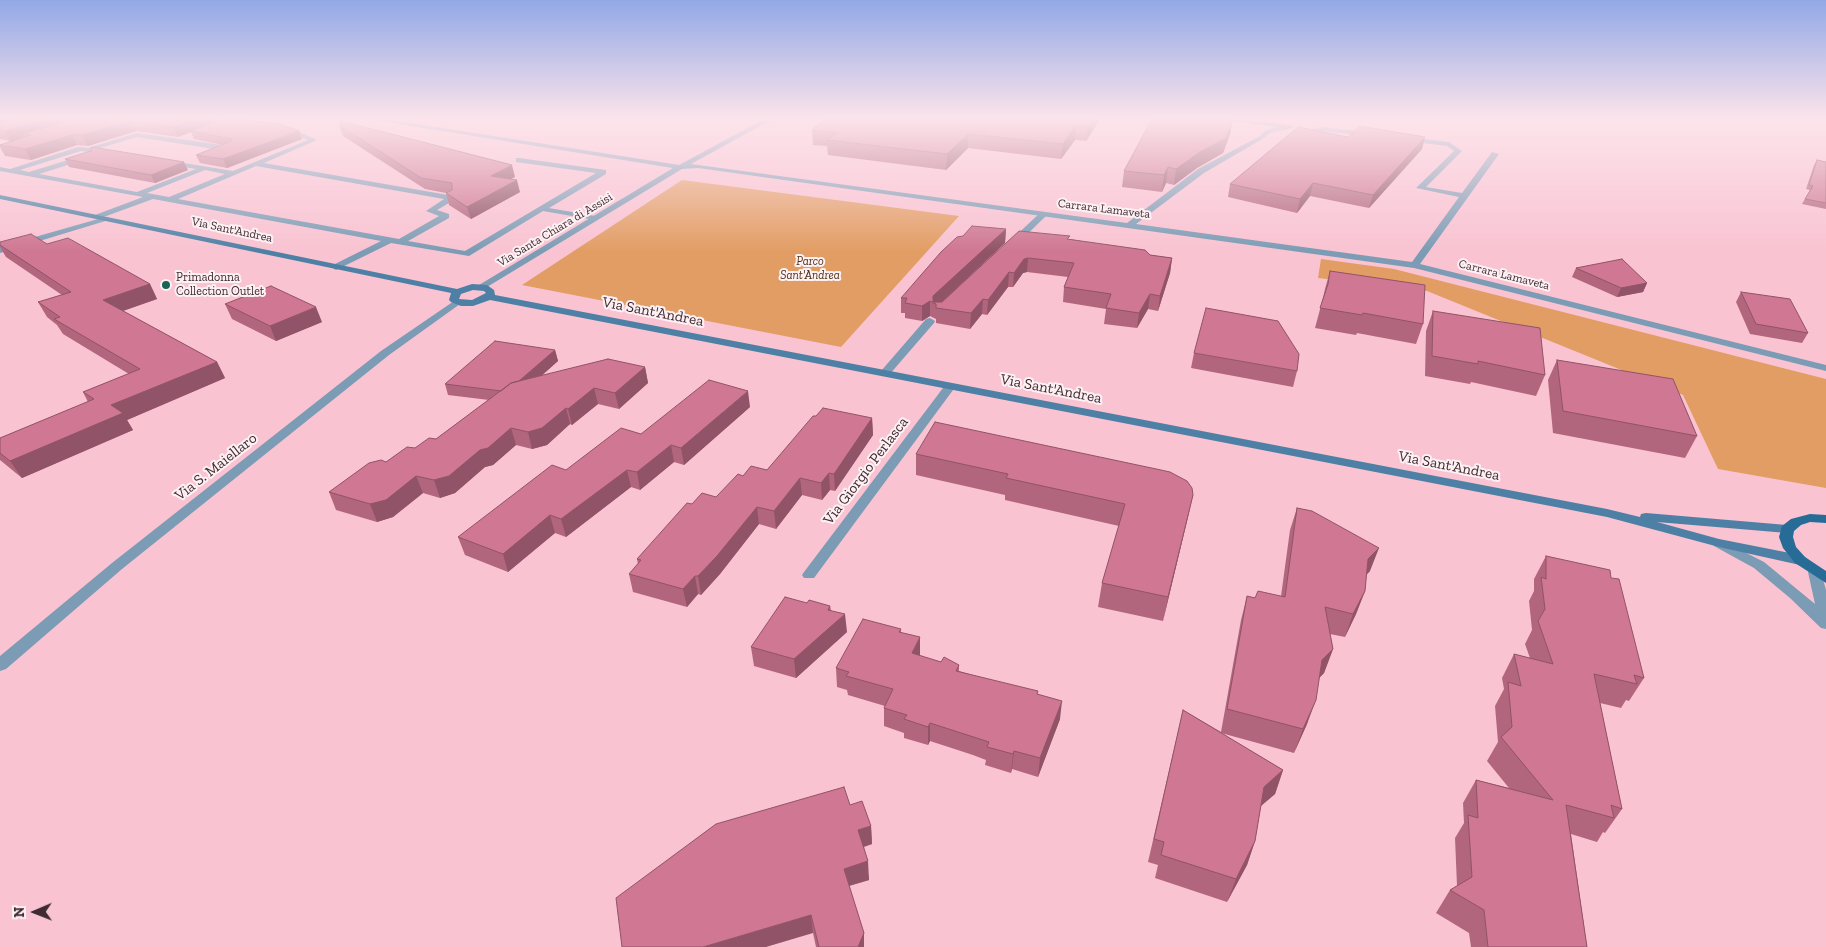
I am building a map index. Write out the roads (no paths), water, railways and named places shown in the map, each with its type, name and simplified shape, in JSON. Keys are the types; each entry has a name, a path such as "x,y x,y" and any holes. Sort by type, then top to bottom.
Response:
{"main road":[{"name":"Via Sant'Andrea","path":"1821,575 1800,560 1790,548 1786,537 1787,529 1796,522 1810,518 1826,519"}],"street":[{"path":"0,179 40,163"},
{"path":"30,174 64,163"},
{"path":"175,163 234,173"},
{"path":"185,165 190,163"},
{"path":"0,169 466,254 603,172 541,163"},
{"name":"Carrara Lamaveta","path":"655,163 680,167 698,166 1414,265 1826,368"},
{"name":"Via Santa Chiara di Assisi","path":"486,292 595,218 687,163"},
{"path":"1129,225 1201,172 1216,163"},
{"path":"1445,163 1420,188 1464,196"},
{"path":"1414,265 1488,163"},
{"path":"169,200 255,164 451,198 430,211 446,216 400,242"},
{"path":"138,194 205,168"},
{"name":"Via Sant'Andrea","path":"0,197 336,267 457,297 473,303 486,292"},
{"path":"98,217 153,197"},
{"path":"544,209 595,218"},
{"path":"1005,251 1044,214"},
{"path":"0,250 108,219"},
{"path":"336,267 390,240"},
{"name":"Via Sant'Andrea","path":"457,297 467,288 950,386 1607,513 1719,543 1800,560"},
{"name":"Via S. Maiellaro","path":"0,665 125,560 457,297"},
{"path":"885,373 930,321"},
{"name":"Via Giorgio Perlasca","path":"809,575 950,386"},
{"name":"Via Sant'Andrea","path":"1607,513 1707,524 1787,529"},
{"path":"1719,543 1759,565 1795,594 1826,624"},
{"path":"1821,575 1826,624"}],"place":[{"name":"Primadonna Collection Outlet","path":"166,285"}],"park label":[{"name":"Parco Sant'Andrea","path":"810,269"}]}
